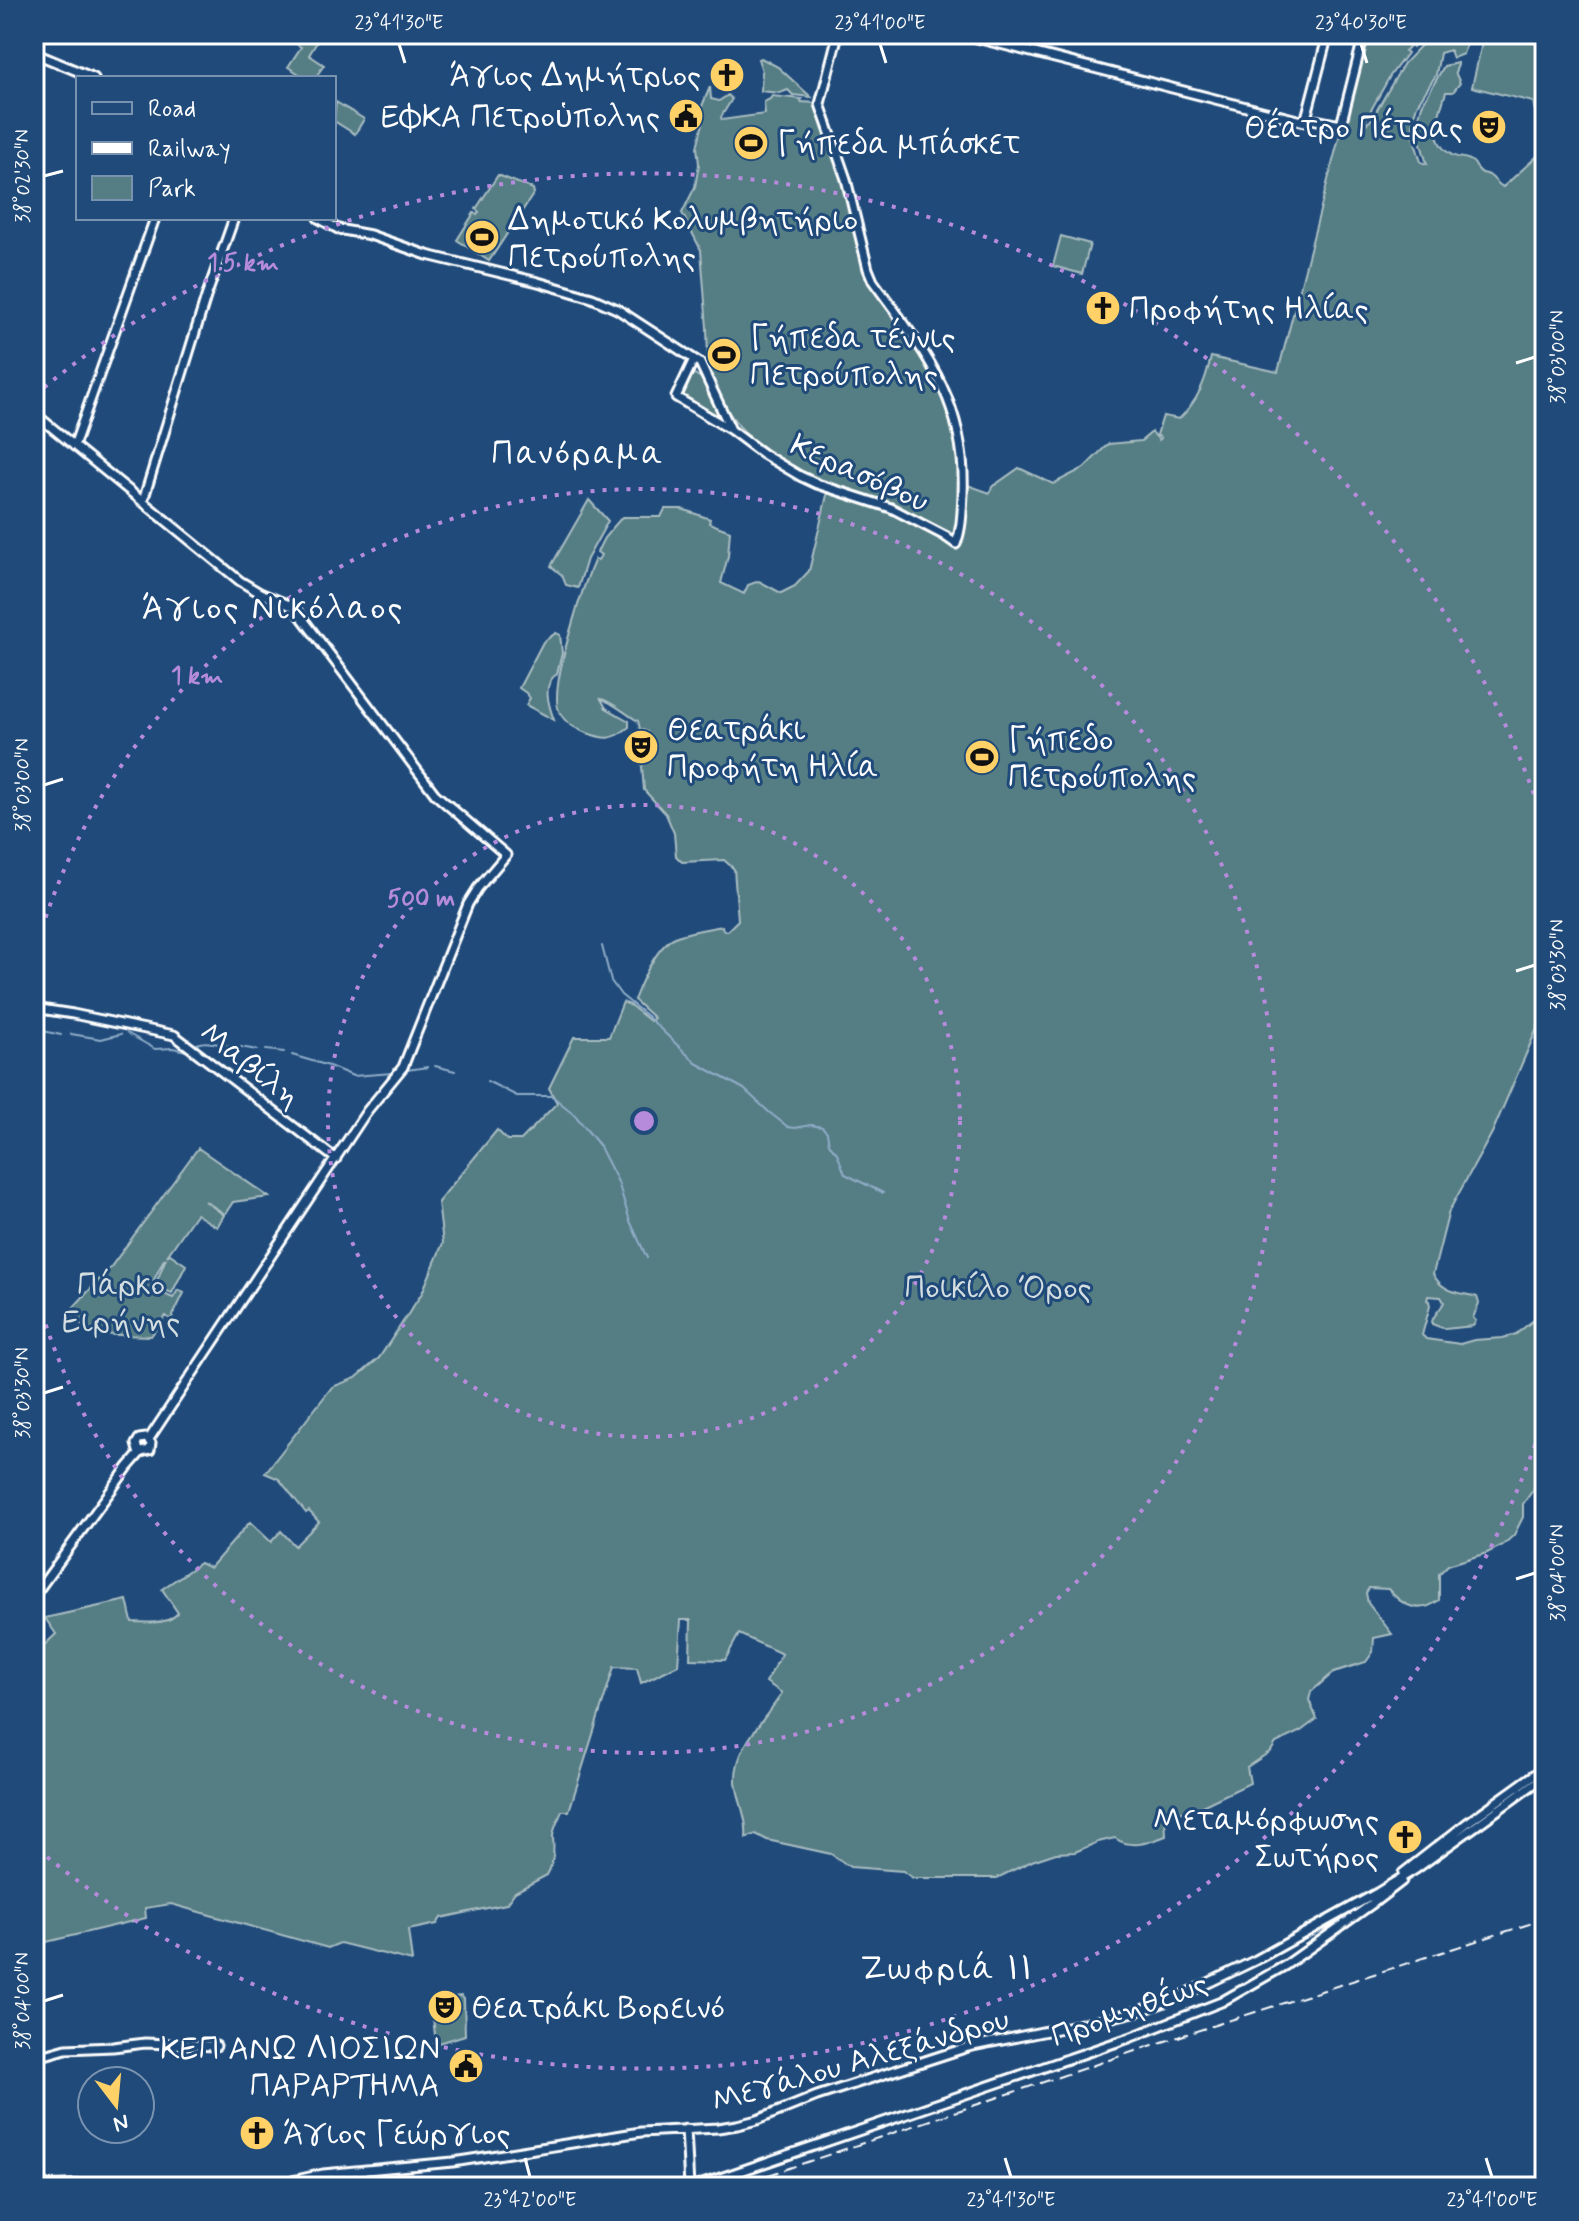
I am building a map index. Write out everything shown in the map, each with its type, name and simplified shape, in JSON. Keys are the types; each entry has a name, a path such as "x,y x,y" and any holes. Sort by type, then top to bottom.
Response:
{"street":[{"name":"Κερασόβου","path":"694,359 676,397 801,477 891,508 955,542 960,529 963,455 954,414 940,379 871,277 846,179 820,104 838,34"},
{"path":"961,34 1306,120 1341,125 1364,34"},
{"path":"1306,120 1328,34"},
{"path":"34,53 89,76"},
{"path":"74,446 154,220"},
{"path":"143,501 206,297 233,220"},
{"path":"322,220 338,229 370,235 427,255 604,302 702,366 731,430"},
{"path":"34,413 240,581 294,607 435,794 506,855 468,904 403,1067 367,1111 149,1439 150,1450 141,1452 34,1596"},
{"name":"Μαβίλη","path":"34,1008 174,1035 336,1159"},
{"name":"Μεγάλου Αλεξάνδρου","path":"1392,1882 1545,1767"},
{"name":"Μεγάλου Αλεξάνδρου","path":"265,2187 323,2174 431,2165 641,2132 686,2134 748,2123 817,2096 968,2047 1101,2020 1167,2001 1264,1955 1416,1869 1545,1776"},
{"name":"Προμηθέως","path":"691,2187 1150,2031 1221,2002 1286,1965 1416,1869"},
{"path":"34,2058 66,2049 145,2043 216,2046"},
{"path":"686,2134 691,2187"},
{"path":"34,2186 128,2183 164,2187"}],"green space":[{"path":"294,34 307,38 309,34 322,34 309,55 324,65 316,76 303,76 288,67 301,47 290,40"},
{"name":"Ποικίλο Όρος","path":"1366,34 1388,37 1389,34 1422,34 1413,47 1411,45 1405,51 1407,53 1390,76 1366,124 1404,63 1432,34 1466,34 1468,39 1463,54 1453,58 1450,50 1440,53 1436,75 1417,105 1413,136 1421,162 1427,164 1419,137 1418,120 1422,105 1444,66 1457,63 1455,72 1460,83 1453,92 1446,92 1438,117 1439,142 1452,155 1472,161 1481,172 1503,187 1544,150 1533,102 1472,87 1484,34 1545,34 1545,1010 1492,1133 1449,1211 1433,1274 1446,1288 1477,1297 1479,1303 1473,1318 1476,1321 1473,1326 1445,1329 1432,1324 1444,1302 1441,1297 1428,1296 1430,1306 1422,1335 1426,1339 1460,1344 1503,1338 1516,1334 1545,1311 1545,1479 1523,1504 1523,1517 1514,1535 1487,1553 1448,1565 1439,1574 1439,1600 1432,1605 1418,1608 1405,1604 1388,1589 1369,1588 1366,1593 1368,1603 1392,1634 1374,1638 1373,1652 1366,1662 1334,1672 1311,1692 1309,1700 1317,1719 1276,1743 1271,1751 1247,1767 1250,1783 1200,1807 1165,1817 1166,1836 1147,1842 1127,1844 1115,1838 1098,1842 1075,1852 1056,1853 1032,1861 997,1878 913,1878 903,1871 850,1867 831,1854 767,1840 756,1834 746,1838 746,1824 736,1782 737,1769 745,1745 782,1693 766,1682 782,1654 739,1634 725,1660 690,1659 691,1620 681,1620 678,1665 641,1683 637,1668 614,1667 569,1811 562,1811 554,1831 553,1856 547,1875 515,1892 506,1904 441,1918 437,1924 408,1930 412,1961 340,1943 328,1948 171,1904 145,1908 146,1918 34,1945 34,1655 56,1634 45,1618 127,1600 132,1622 168,1620 178,1613 162,1589 200,1563 210,1568 250,1522 271,1542 281,1531 295,1546 319,1522 309,1511 306,1513 279,1479 265,1473 332,1387 356,1378 379,1358 422,1293 443,1243 438,1202 497,1130 507,1140 521,1140 557,1103 549,1088 574,1037 609,1037 623,1002 650,1021 654,1018 634,1000 651,964 670,940 722,926 727,931 738,920 734,869 724,860 682,862 676,856 674,833 666,814 644,790 642,767 649,740 647,732 640,729 638,721 601,699 606,708 629,721 629,727 608,738 584,732 562,717 557,695 569,634 595,559 598,560 601,555 597,552 604,538 622,517 661,517 665,509 682,509 710,519 709,523 730,531 721,583 744,594 748,585 759,581 781,593 795,586 809,571 827,495 819,481 798,471 754,441 739,426 721,402 706,363 707,328 701,250 682,213 695,187 699,164 697,147 703,123 702,106 710,87 711,99 719,101 728,95 732,99 722,120 765,114 764,102 772,96 817,103 838,165 865,267 941,385 960,450 959,482 990,493 992,487 1019,468 1053,484 1084,468 1108,444 1141,441 1152,432 1159,440 1161,438 1157,435 1163,416 1179,419 1186,412 1200,391 1211,357 1278,372"},
{"path":"758,59 778,67 811,97 793,95 788,90 780,93 761,91 762,71"},
{"path":"336,102 364,119 355,134 336,122"},
{"path":"498,175 533,189 534,193 489,261 457,240 474,213 477,215 479,212 476,209"},
{"path":"1061,236 1090,244 1082,274 1053,266"},
{"path":"693,373 701,378 722,420 683,397"},
{"path":"589,500 608,521 587,559 578,588 566,585 562,575 551,566"},
{"path":"556,633 560,635 562,653 557,674 548,689 554,720 526,705 530,698 519,688 543,642"},
{"name":"Πάρκο Ειρήνης","path":"198,1148 269,1197 233,1202 225,1214 205,1201 224,1215 217,1227 196,1214 167,1256 170,1254 186,1265 172,1293 155,1286 166,1258 163,1261 150,1288 173,1298 178,1290 184,1293 171,1320 166,1316 151,1336 89,1334 70,1311 110,1268"},
{"path":"461,1996 464,1999 465,2035 436,2044 431,2000"}],"waterway":[{"path":"602,946 611,981 621,995 696,1063 744,1089 788,1127 822,1127 845,1174 883,1193"},
{"path":"34,1032 61,1035"},
{"path":"127,1033 155,1049 186,1051"},
{"path":"71,1034 101,1039 121,1034"},
{"path":"192,1047 207,1042 233,1046"},
{"path":"240,1047 257,1050"},
{"path":"266,1050 284,1052"},
{"path":"292,1055 353,1076 393,1073"},
{"path":"435,1066 455,1071"},
{"path":"407,1070 428,1067"},
{"path":"487,1081 517,1096 552,1096 574,1114 599,1145 618,1182 630,1221 647,1258"}],"railway":[{"path":"733,2187 1156,2044 1545,1919"}],"place":[{"name":"Άγιος Δημήτριος","path":"727,75"},
{"name":"ΕΦΚΑ Πετροὑπολης","path":"686,116"},
{"name":"Θέατρο Πέτρας","path":"1489,127"},
{"name":"Γήπεδα μπάσκετ","path":"751,143"},
{"name":"Δημοτικό Κολυμβητήριο Πετρούπολης","path":"482,237"},
{"name":"Προφήτης Ηλίας","path":"1103,308"},
{"name":"Γήπεδα τέννις Πετρούπολης","path":"724,355"},
{"name":"Θεατράκι Προφήτη Ηλία","path":"641,747"},
{"name":"Γήπεδο Πετρούπολης","path":"982,757"},
{"name":"Μεταμόρφωσης Σωτήρος","path":"1405,1837"},
{"name":"Θεατράκι Βορεινό","path":"445,2007"},
{"name":"ΚΕΠ ΑΝΩ ΛΙΟΣΙΩΝ ΠΑΡΑΡΤΗΜΑ","path":"466,2066"},
{"name":"Άγιος Γεώργιος","path":"257,2133"}],"district":[{"name":"Πανόραμα","path":"578,452"},
{"name":"Άγιος Νικόλαος","path":"273,607"},
{"name":"Ζωφριά ΙΙ","path":"947,1967"}]}
